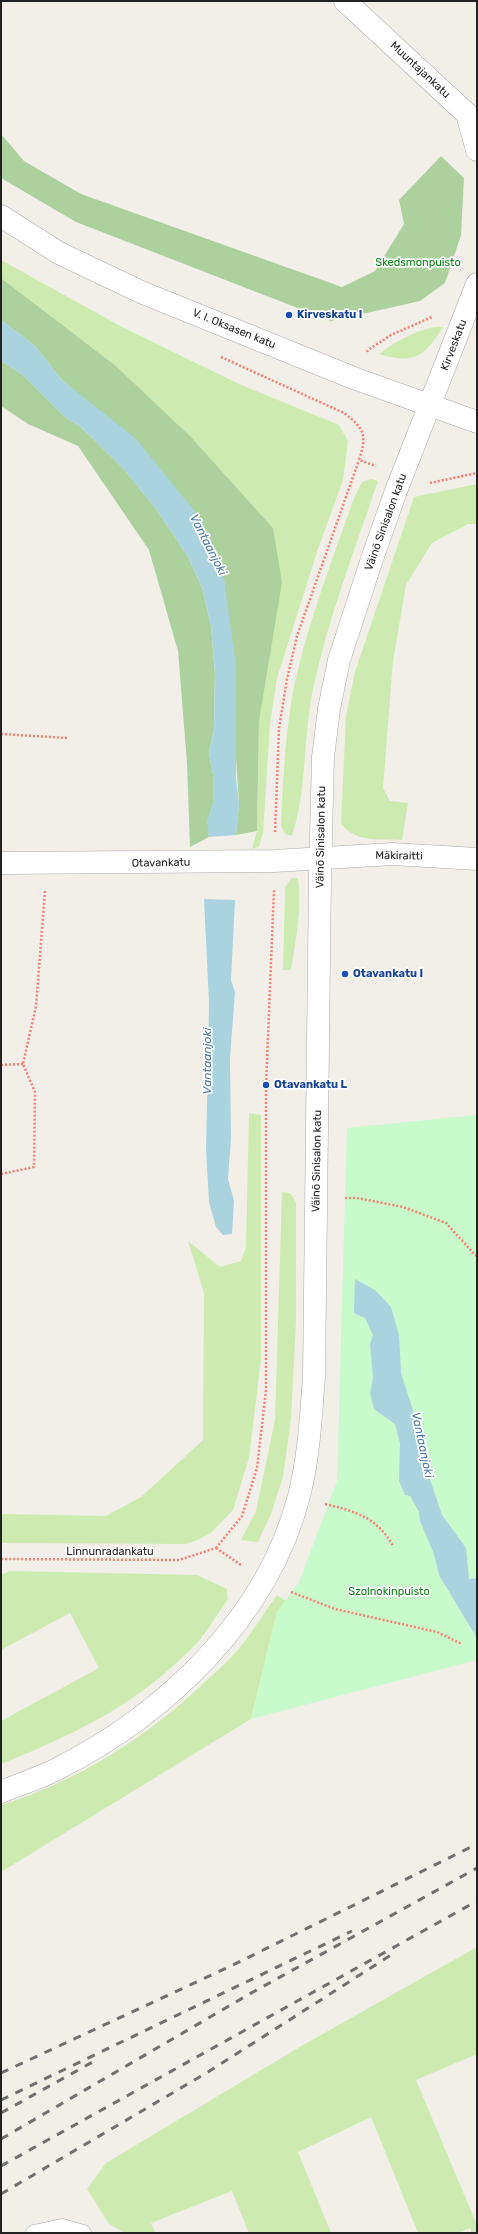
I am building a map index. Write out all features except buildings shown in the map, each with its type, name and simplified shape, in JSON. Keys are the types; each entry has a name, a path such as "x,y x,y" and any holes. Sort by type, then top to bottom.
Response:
{"street":[{"name":"Muuntajankatu","path":"345,1 467,114 477,150"},
{"name":"V. I. Oksasen katu","path":"1,216 60,253 141,292 356,379 477,422"},
{"name":"Kirveskatu","path":"431,406 477,284"},
{"name":"Väinö Sinisalon katu","path":"1,1792 63,1766 118,1734 170,1694 226,1636 264,1581 287,1533 299,1497 310,1425 314,1376 320,857 323,757 329,709 339,660 403,475 431,406"},
{"name":"Mäkiraitti","path":"320,857 393,854 477,859"},
{"name":"Otavankatu","path":"1,863 47,864 274,861 320,857"}],"lane":[{"path":"34,2233 62,2227 83,2233"}],"path":[{"path":"344,413 368,350 391,335 434,317 463,323"},
{"path":"216,356 344,413 360,425 365,443 297,636 287,679 279,728 275,798 274,861"},
{"path":"359,460 428,484 477,473"},
{"path":"1,734 67,738"},
{"name":"Linnunradankatu","path":"1,1559 179,1560 216,1548 242,1516 257,1468 266,1390 266,1085 274,861"},
{"path":"1,1174 34,1167 35,1092 23,1064 36,1006 47,864"},
{"path":"1,1065 23,1064"},
{"path":"317,1198 357,1198 403,1207 446,1223 475,1253 477,1257"},
{"path":"299,1497 354,1511 386,1533 393,1546"},
{"path":"264,1581 335,1609 416,1626 437,1632 462,1644"}],"green space":[{"name":"Skedsmonpuisto","path":"1,134 24,161 81,194 342,287 375,271 404,224 399,200 441,156 464,178 461,235 445,283 420,301 331,321 76,222 1,178"},
{"path":"1,260 124,328 239,384 339,425 348,441 343,480 318,549 277,678 270,724 263,833 259,847 252,849 257,831 259,722 269,661 273,528 191,437 116,366 1,278"},
{"path":"1,278 116,366 191,437 273,528 282,582 259,722 257,831 236,835 239,803 224,580 91,405 62,380 34,345 1,320"},
{"path":"435,327 443,327 430,345 417,356 401,358 379,354 406,337"},
{"path":"1,361 23,375 65,417 81,427 123,468 156,509 187,555 202,587 211,626 215,673 214,729 209,753 213,774 213,804 208,821 209,837 190,847 187,763 178,651 149,550 78,446 28,424 1,406"},
{"path":"371,479 378,481 334,610 313,689 303,783 297,819 292,836 285,834 281,826 286,739 294,687 313,615 354,498 362,482"},
{"path":"477,484 477,524 468,524 432,543 406,585 393,661 383,788 390,801 408,803 402,840 377,840 362,837 347,830 341,824 346,716 355,672 414,497"},
{"path":"292,878 298,878 298,924 291,970 283,970 285,887"},
{"path":"249,1113 261,1115 261,1359 249,1458 233,1510 212,1532 198,1540 185,1544 1,1543 1,1514 106,1516 141,1497 203,1440 204,1293 188,1241 220,1267 241,1261 246,1247"},
{"name":"Szolnokinpuisto","path":"477,1115 477,1660 251,1719 277,1612 299,1582 337,1481 347,1128"},
{"path":"282,1192 290,1193 296,1202 296,1322 291,1419 283,1477 271,1514 258,1542 241,1540 256,1511 275,1420"},
{"path":"10,1571 197,1575 227,1589 228,1599 196,1644 152,1684 106,1715 56,1741 1,1764 1,1721 99,1668 70,1613 1,1650 1,1575"},
{"path":"277,1595 286,1601 277,1612 251,1719 1,1872 1,1805 30,1795 85,1770 137,1738 161,1720 233,1656 247,1639"},
{"path":"477,1947 477,2054 416,2080 477,2225 477,2233 472,2233 470,2228 457,2233 418,2233 371,2117 298,2152 331,2233 249,2233 232,2191 151,2223 155,2233 125,2233 109,2224 87,2189 106,2163 303,2045"}],"water":[{"name":"Vantaanjoki","path":"1,320 34,345 62,380 136,439 196,513 224,580 236,666 236,779 239,803 236,835 209,837 207,821 213,804 213,774 209,753 214,729 215,673 211,626 202,587 187,555 156,509 123,468 81,427 65,417 23,375 1,361"},
{"name":"Vantaanjoki","path":"204,899 235,900 231,980 235,992 230,1058 231,1138 228,1179 234,1201 232,1234 223,1235 216,1227 209,1202 206,1150 209,1002"},
{"path":"355,1279 375,1290 391,1307 399,1335 401,1373 416,1420 414,1432 442,1515 466,1548 469,1579 477,1578 477,1638 439,1575 434,1554 420,1521 419,1512 410,1496 405,1495 399,1481 400,1443 395,1424 374,1409 370,1393 373,1377 370,1344 373,1335 365,1318 354,1313"}],"railway":[{"path":"1,2073 233,1965 477,1844"},
{"path":"1,2139 253,1992 477,1868"},
{"path":"1,2166 477,1901"},
{"path":"1,2100 352,1931"},
{"path":"1,2194 208,2072 391,1955"},
{"path":"1,2113 98,2059"}],"place":[{"name":"Kirveskatu I","path":"289,315"},
{"name":"Otavankatu I","path":"345,974"},
{"name":"Otavankatu L","path":"266,1085"}]}
